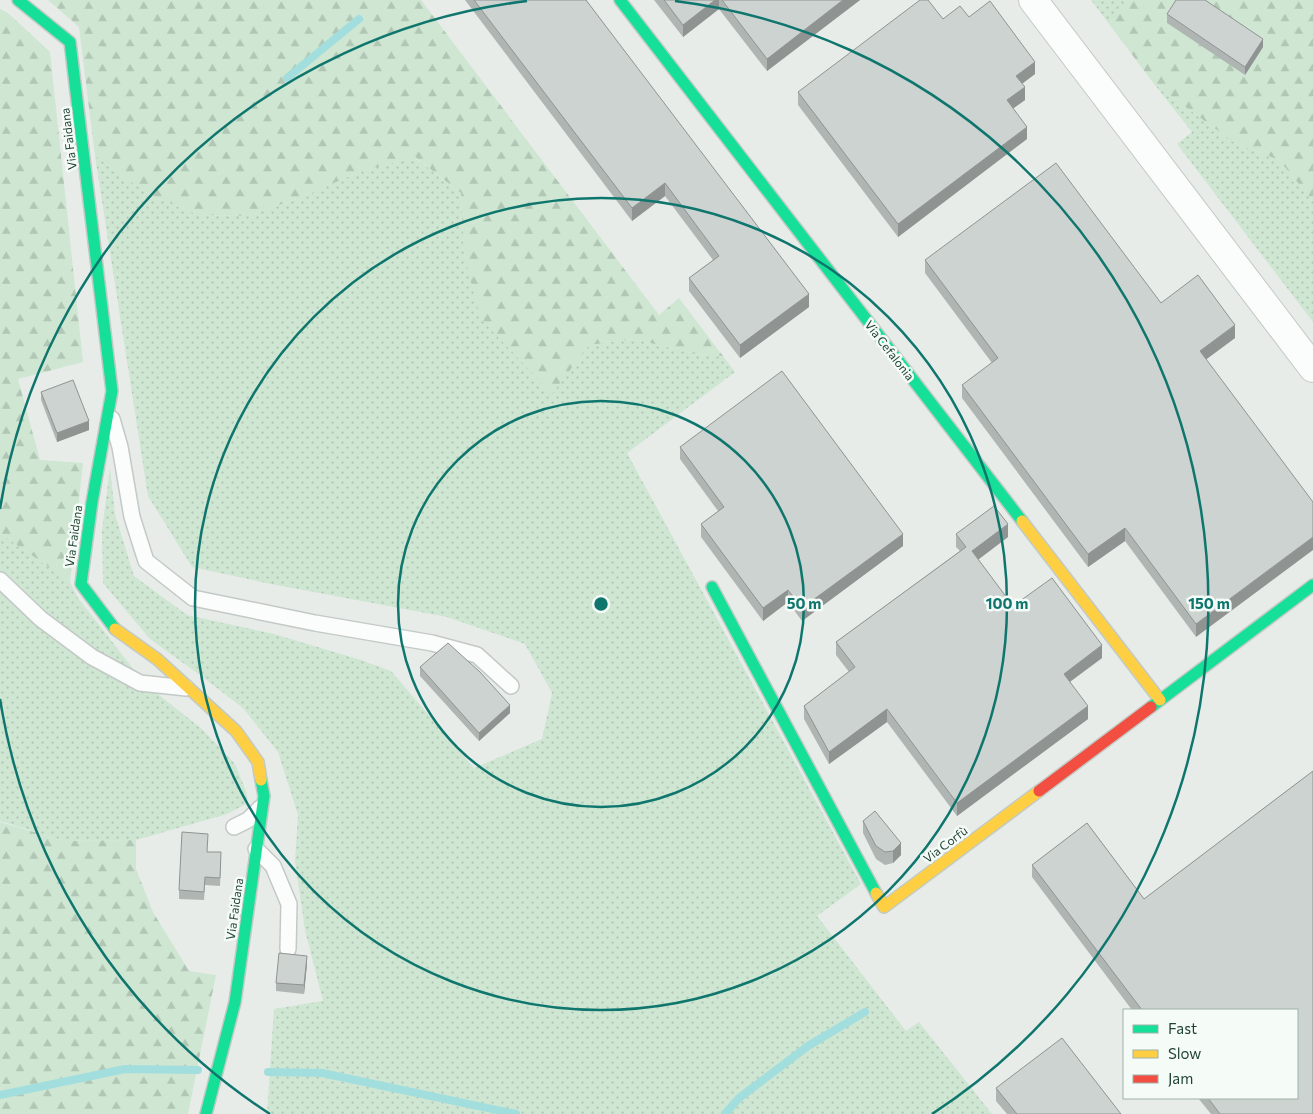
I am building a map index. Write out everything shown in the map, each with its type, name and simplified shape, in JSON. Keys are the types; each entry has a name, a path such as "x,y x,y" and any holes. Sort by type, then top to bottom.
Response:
{"street":[{"name":"Via Faidana","path":"18,0 70,42 112,391 92,502 81,584 113,628 157,659 236,731 258,762 264,796 235,1002 206,1114"},
{"name":"Via Cefalonia","path":"620,0 1160,700"},
{"path":"1033,0 1313,368"},
{"name":"Via Corfù","path":"712,586 884,907 1313,585"}],"lane":[{"path":"109,408 120,447 132,517 146,561 193,598 315,623 432,643 477,655 511,686"},
{"path":"0,580 41,620 92,657 140,683 190,689"},
{"path":"234,827 248,820 263,806"},
{"path":"256,849 273,866 289,904 288,949"}],"green space":[{"path":"48,0 421,0 659,315 679,298 723,356 696,354 634,339 589,345 552,394 480,318 464,254 461,193 415,157 359,172 300,198 246,216 199,215 152,196 95,156 79,27"},
{"path":"1091,0 1132,0 1109,24"},
{"path":"1132,0 1313,0 1313,201 1279,160 1235,143 1154,84 1109,24"},
{"path":"0,9 8,13 50,52 83,362 18,379 40,460 83,463 70,582 0,533"},
{"path":"1154,84 1235,143 1279,160 1313,201 1313,322 1177,144 1192,132"},
{"path":"95,156 152,196 199,215 246,216 300,198 359,172 414,157 461,193 464,254 552,393 589,345 634,339 696,354 723,356 735,372 627,453 861,884 817,916 906,1031 919,1022 992,1114 267,1114 274,1009 323,1001 305,930 295,861 298,815 278,752 244,709 150,639 103,583 102,531 110,468 115,514 134,576 187,615 274,634 391,671 474,768 542,739 552,693 525,644 447,617 192,567 148,496"},
{"path":"0,533 70,582 78,598 145,684 202,729 235,764 246,791 248,803 227,814 136,840 65,841 0,821"},
{"path":"0,822 65,841 136,840 136,869 153,912 189,971 216,975 188,1114 0,1114"}],"building":[{"path":"474,0 586,0 809,294 740,345 689,278 719,256 665,183 632,208"},
{"path":"664,0 715,0 683,25"},
{"path":"722,0 843,0 767,59"},
{"path":"920,0 928,0 943,19 960,6 969,17 990,1 1035,62 1016,76 1025,87 1007,100 1027,127 898,224 798,92"},
{"path":"1176,0 1205,0 1263,39 1245,67 1167,14"},
{"path":"1056,163 1161,303 1198,275 1235,325 1200,351 1313,502 1313,537 1196,624 1125,528 1088,554 962,385 998,358 925,260"},
{"path":"782,371 903,534 802,608 788,590 763,608 701,524 724,507 680,447"},
{"path":"73,380 89,421 57,433 41,392"},
{"path":"994,506 1008,524 972,551 1013,606 1052,578 1102,645 1064,674 1088,706 957,803 887,709 829,752 804,706 855,667 836,642 966,547 956,534"},
{"path":"448,643 480,672 510,705 479,733 420,667"},
{"path":"1313,771 1313,1114 1220,1114 1209,1099 1298,1099 1298,1009 1141,1009 1032,865 1087,823 1144,899"},
{"path":"875,811 901,843 893,851 885,852 876,846 863,821"},
{"path":"182,832 208,834 207,852 221,852 220,878 205,877 204,892 179,890"},
{"path":"279,953 307,956 304,985 276,983"},
{"path":"1062,1038 1121,1114 1017,1114 996,1088"}],"waterway":[{"path":"287,78 359,19"},
{"path":"725,1114 739,1098 808,1046 865,1012"},
{"path":"0,1095 125,1069 198,1070"},
{"path":"268,1072 322,1073 516,1114"}],"traffic: fast":[{"path":"18,0 70,42 112,391 92,502 81,584 115,629"},
{"path":"620,0 1022,521"},
{"path":"1151,707 1313,585"},
{"path":"712,587 876,893"},
{"path":"206,1114 235,1002 264,796 261,780"}],"traffic: slow":[{"path":"1022,521 1160,700"},
{"path":"115,629 157,659 236,731 258,762 261,780"},
{"path":"876,893 884,907 1039,791"}],"traffic: jam":[{"path":"1039,791 1151,707"}]}
